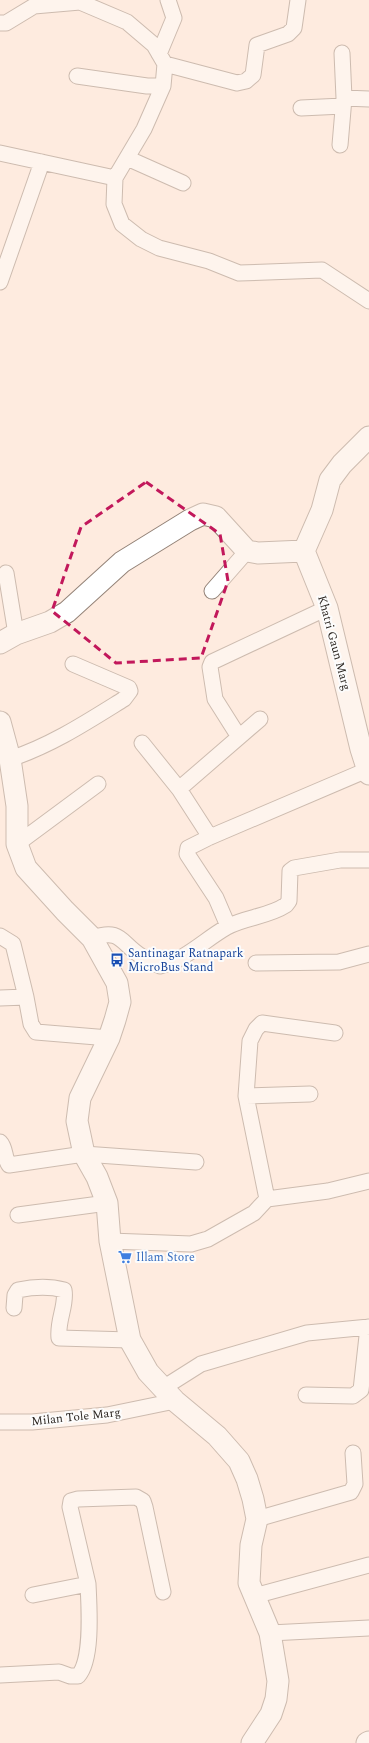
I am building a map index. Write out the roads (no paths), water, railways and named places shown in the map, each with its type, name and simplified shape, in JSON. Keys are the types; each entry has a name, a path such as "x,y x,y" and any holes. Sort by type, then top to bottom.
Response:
{"main road":[{"path":"8,639 50,622 67,612 122,562 190,520 203,514 216,517 247,551 258,553 304,551 322,510 330,480 342,464 369,437"},
{"name":"Khatri Gaun Marg","path":"304,551 327,608 365,749 368,772"},
{"path":"1,729 10,759 17,806 17,844 26,868 92,938 117,983 120,1002 109,1038 80,1098 77,1121 84,1154 97,1176 107,1203 110,1242 130,1340 148,1372 169,1395 217,1436 239,1462 247,1479 257,1519 251,1545 249,1583 270,1634 278,1681 276,1699 271,1714 252,1743"}],"street":[{"path":"168,0 174,18 162,59 163,86 144,129 115,178 114,204 122,224 141,239 159,248 209,261 240,273 322,270 369,301"},
{"path":"0,23 6,23 34,3 80,2 127,22 154,44 162,59 237,83 246,81 253,75 257,44 288,34 294,28 298,0"},
{"path":"340,144 344,102 342,53"},
{"path":"78,76 147,86 163,86"},
{"path":"301,108 369,99"},
{"path":"0,153 115,178"},
{"path":"127,158 183,183"},
{"path":"0,282 42,162"},
{"path":"212,590 247,551"},
{"path":"6,573 8,639"},
{"path":"239,737 215,699 210,667 212,662 327,608"},
{"path":"10,759 31,752 70,732 124,699 130,692 129,688 73,664"},
{"path":"179,789 260,719"},
{"path":"142,743 179,789 210,837"},
{"path":"228,926 216,898 187,854 188,848 210,837 368,772"},
{"path":"17,844 98,784"},
{"path":"92,938 104,934 120,937 140,956 160,966 175,962 201,947 228,926 281,909 289,901 290,871 294,868 340,860 369,860"},
{"path":"0,936 13,944 32,1024 36,1032 109,1038"},
{"path":"256,963 339,962 369,954"},
{"path":"0,998 26,997"},
{"path":"267,1199 246,1096 250,1041 256,1029 262,1023 335,1033"},
{"path":"246,1096 310,1094"},
{"path":"0,1142 3,1145 5,1161 9,1165 84,1154 196,1162"},
{"path":"110,1242 191,1244 208,1238 254,1213 267,1199 328,1191 369,1181"},
{"path":"18,1215 107,1203"},
{"path":"14,1308 15,1295 18,1290 55,1287 64,1290 66,1296 58,1326 59,1338 130,1340"},
{"path":"169,1395 202,1364 307,1333 369,1327 361,1390 353,1396 306,1395"},
{"name":"Milan Tole Marg","path":"0,1422 106,1416 169,1395"},
{"path":"257,1519 351,1492 356,1484 353,1453"},
{"path":"0,1675 59,1672 70,1676 78,1676 84,1670 90,1626 88,1584 70,1507 71,1501 78,1498 136,1497 143,1500 163,1592"},
{"path":"254,1596 369,1565"},
{"path":"33,1595 88,1584"},
{"path":"270,1634 369,1628"}],"place":[{"name":"Santinagar Ratnapark MicroBus Stand","path":"117,960"},
{"name":"Illam Store","path":"125,1257"}]}
